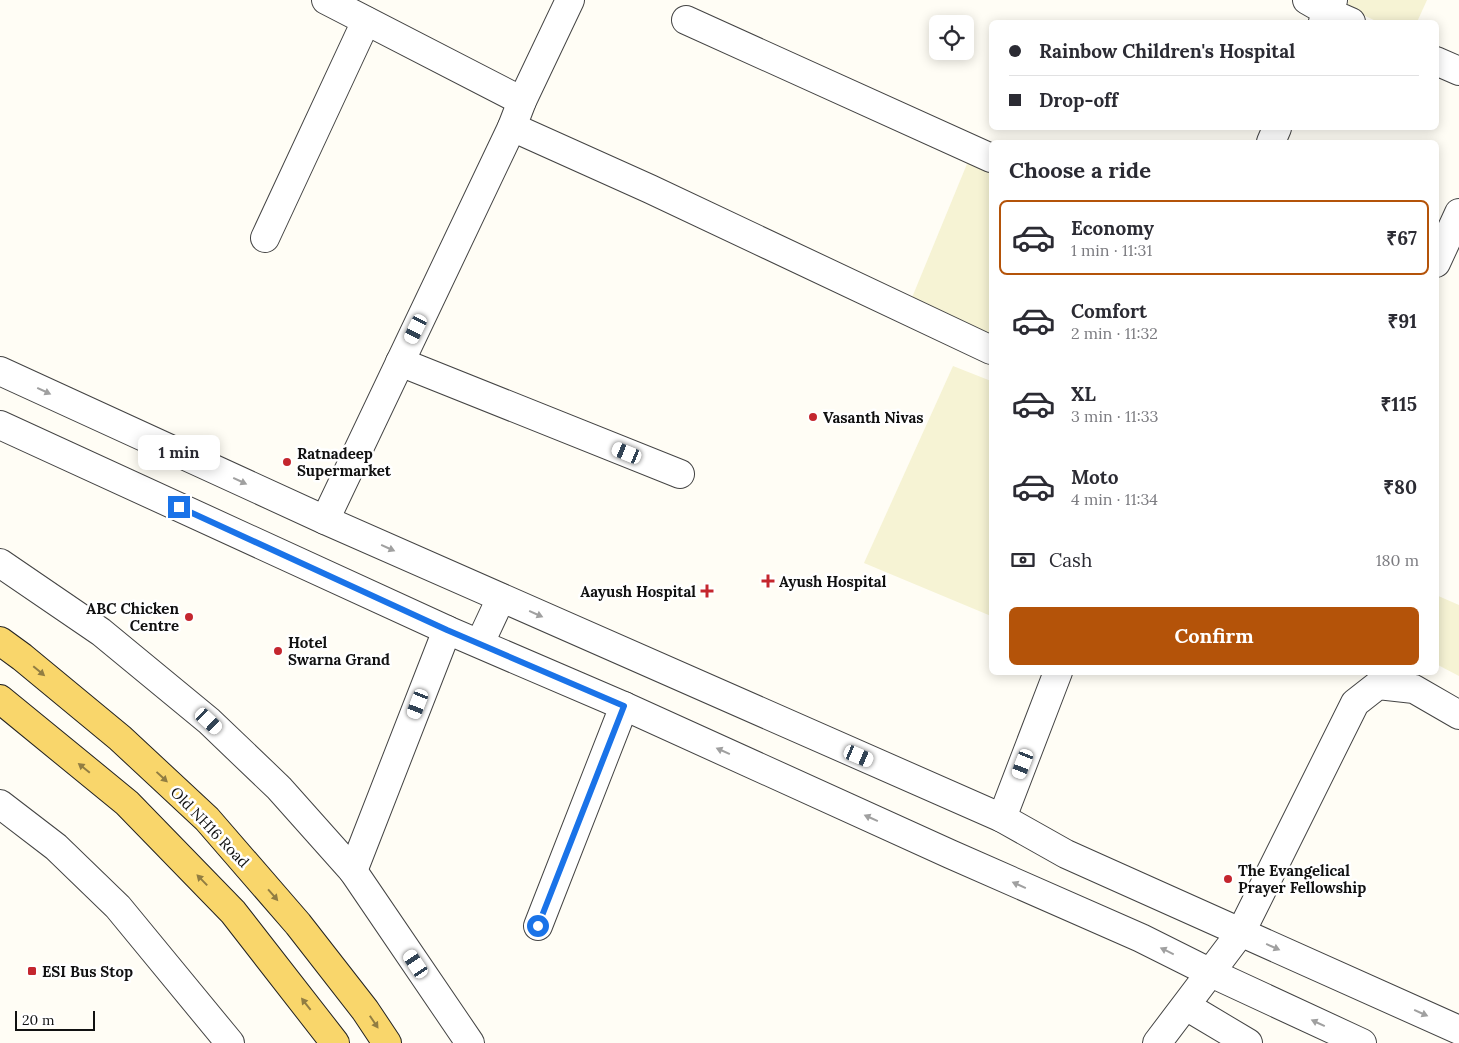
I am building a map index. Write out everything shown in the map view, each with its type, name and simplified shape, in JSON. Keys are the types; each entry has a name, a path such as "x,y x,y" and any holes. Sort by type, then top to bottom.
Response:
{"main road":[{"name":"Old NH16 Road","path":"0,641 120,738 207,819 298,924 365,1010 387,1043"},
{"path":"0,699 127,803 234,912 335,1043"}],"street":[{"path":"326,0 522,102"},
{"path":"325,520 512,127 570,0"},
{"path":"686,20 989,157"},
{"path":"265,238 366,21"},
{"path":"1439,62 1459,71"},
{"path":"512,127 650,189 989,349"},
{"path":"1439,256 1459,213"},
{"path":"400,362 680,474"},
{"path":"0,371 325,520 1002,818 1066,854 1459,1030"},
{"path":"0,425 447,630 624,706 950,854 1141,938 1211,973 1362,1043"},
{"path":"0,563 101,632 209,721 279,788 353,871 470,1043"},
{"path":"480,643 501,598"},
{"path":"353,871 447,630"},
{"path":"1002,818 1057,675"},
{"path":"1157,1043 1241,932 1355,703 1378,685 1414,689 1459,714"},
{"path":"538,926 624,706"},
{"path":"0,804 56,848 118,906 230,1043"},
{"path":"1186,1006 1248,1043"}],"shaded area":[{"path":"1349,0 1427,0 1418,20 1374,20 1346,7"},
{"path":"969,159 989,168 989,337 911,300"},
{"path":"953,366 989,380 989,615 864,563"},
{"path":"1439,596 1459,605 1459,676 1439,666"}],"place":[{"name":"Vasanth Nivas","path":"813,417"},
{"name":"Ratnadeep Supermarket","path":"287,462"},
{"name":"Ayush Hospital","path":"768,581"},
{"name":"Aayush Hospital","path":"707,591"},
{"name":"ABC Chicken Centre","path":"189,617"},
{"name":"Hotel Swarna Grand","path":"278,651"},
{"name":"The Evangelical Prayer Fellowship","path":"1228,879"},
{"name":"ESI Bus Stop","path":"32,971"}],"route":[{"path":"179,507 447,630 624,706 538,926"}]}
